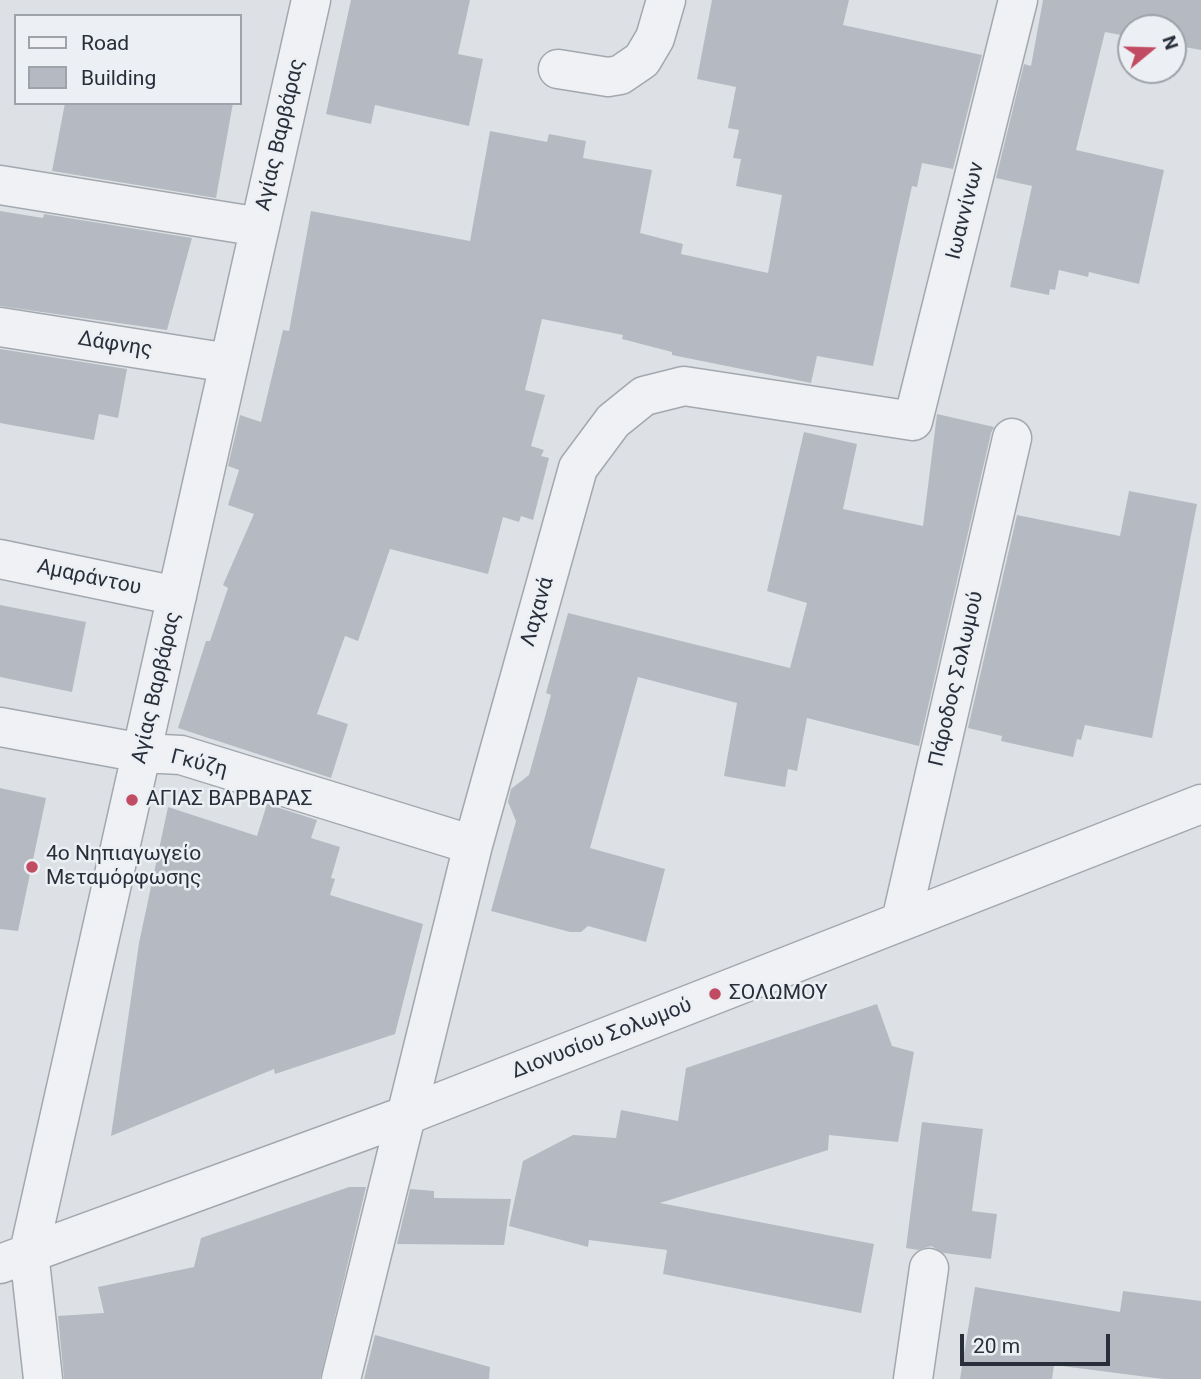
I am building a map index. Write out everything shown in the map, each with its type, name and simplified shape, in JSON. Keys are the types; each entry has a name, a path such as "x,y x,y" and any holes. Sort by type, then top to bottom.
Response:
{"street":[{"name":"Αγίας Βαρβάρας","path":"43,1379 15,1258 142,753 311,0"},
{"path":"558,69 608,77 620,75 642,60 655,38 666,0"},
{"name":"Ιωαννίνων","path":"912,421 1018,0"},
{"path":"0,185 260,227"},
{"name":"Δάφνης","path":"0,327 229,363"},
{"name":"Λαχανά","path":"341,1379 473,845 578,468 613,421 644,396 684,386 912,421"},
{"name":"Πάροδος Σολωμού","path":"901,921 1012,438"},
{"name":"Αμαράντου","path":"0,559 177,596"},
{"name":"Γκύζη","path":"0,727 142,753 181,755 473,845"},
{"name":"Διονυσίου Σολωμού","path":"15,1258 407,1115 1201,804"},
{"path":"913,1379 929,1268"}],"building":[{"path":"351,0 470,0 458,54 483,59 469,126 375,105 371,124 326,114"},
{"path":"712,0 849,0 843,25 982,55 953,169 922,163 917,187 912,186 873,366 817,356 811,383 672,355 672,352 622,339 623,335 542,319 525,390 545,395 531,446 544,450 541,456 549,458 533,520 521,516 519,522 503,517 488,574 390,549 358,641 345,636 317,714 348,724 331,778 178,728 206,641 210,641 228,588 223,585 254,514 228,505 239,470 228,466 240,415 261,422 283,330 289,331 311,211 470,241 490,131 547,142 549,134 586,141 583,158 652,170 640,233 683,244 681,254 768,273 782,195 736,186 741,159 733,158 739,130 728,128 736,87 697,79"},
{"path":"1043,0 1201,0 1201,50 1187,48 1187,14 1117,14 1117,34 1105,32 1076,150 1164,170 1139,284 1089,272 1088,277 1059,270 1055,290 1050,289 1049,295 1010,287 1032,186 996,178 1024,64 1031,66"},
{"path":"65,105 233,105 216,198 52,171"},
{"path":"0,211 43,218 44,214 192,238 167,330 0,306"},
{"path":"0,349 127,369 118,418 99,414 94,440 0,423"},
{"path":"937,414 994,427 919,746 807,718 797,771 788,769 785,787 724,776 737,703 638,677 590,848 665,869 646,942 588,926 581,932 570,932 491,911 516,821 508,802 511,789 529,775 551,695 546,693 568,613 790,668 807,603 767,591 804,432 857,444 843,509 923,526"},
{"path":"1129,491 1197,504 1152,738 1085,725 1081,740 1077,739 1073,757 1001,741 1002,736 968,728 1017,515 1120,536"},
{"path":"0,605 86,622 72,692 0,677"},
{"path":"0,788 46,798 18,931 0,929"},
{"path":"267,804 317,820 311,838 340,847 331,878 335,879 330,895 423,924 395,1034 275,1074 274,1069 111,1136 139,943 168,807 257,836"},
{"path":"877,1004 892,1046 914,1052 898,1142 829,1135 828,1150 660,1203 874,1244 861,1313 663,1274 667,1250 589,1240 588,1247 509,1226 523,1161 573,1135 616,1138 621,1110 678,1121 686,1068"},
{"path":"922,1122 983,1129 972,1211 997,1214 991,1259 944,1253 931,1246 918,1250 906,1248"},
{"path":"349,1187 366,1187 320,1379 64,1379 58,1316 104,1313 98,1287 194,1267 201,1238"},
{"path":"410,1189 434,1191 434,1198 511,1199 504,1245 397,1244"},
{"path":"975,1287 1120,1312 1123,1291 1201,1301 1201,1379 1163,1379 1054,1365 1052,1379 960,1379"},
{"path":"375,1335 490,1367 489,1379 364,1379"}],"place":[{"name":"ΑΓΙΑΣ ΒΑΡΒΑΡΑΣ","path":"132,800"},
{"name":"4ο Νηπιαγωγείο Μεταμόρφωσης","path":"32,867"},
{"name":"ΣΟΛΩΜΟΥ","path":"715,994"}]}
